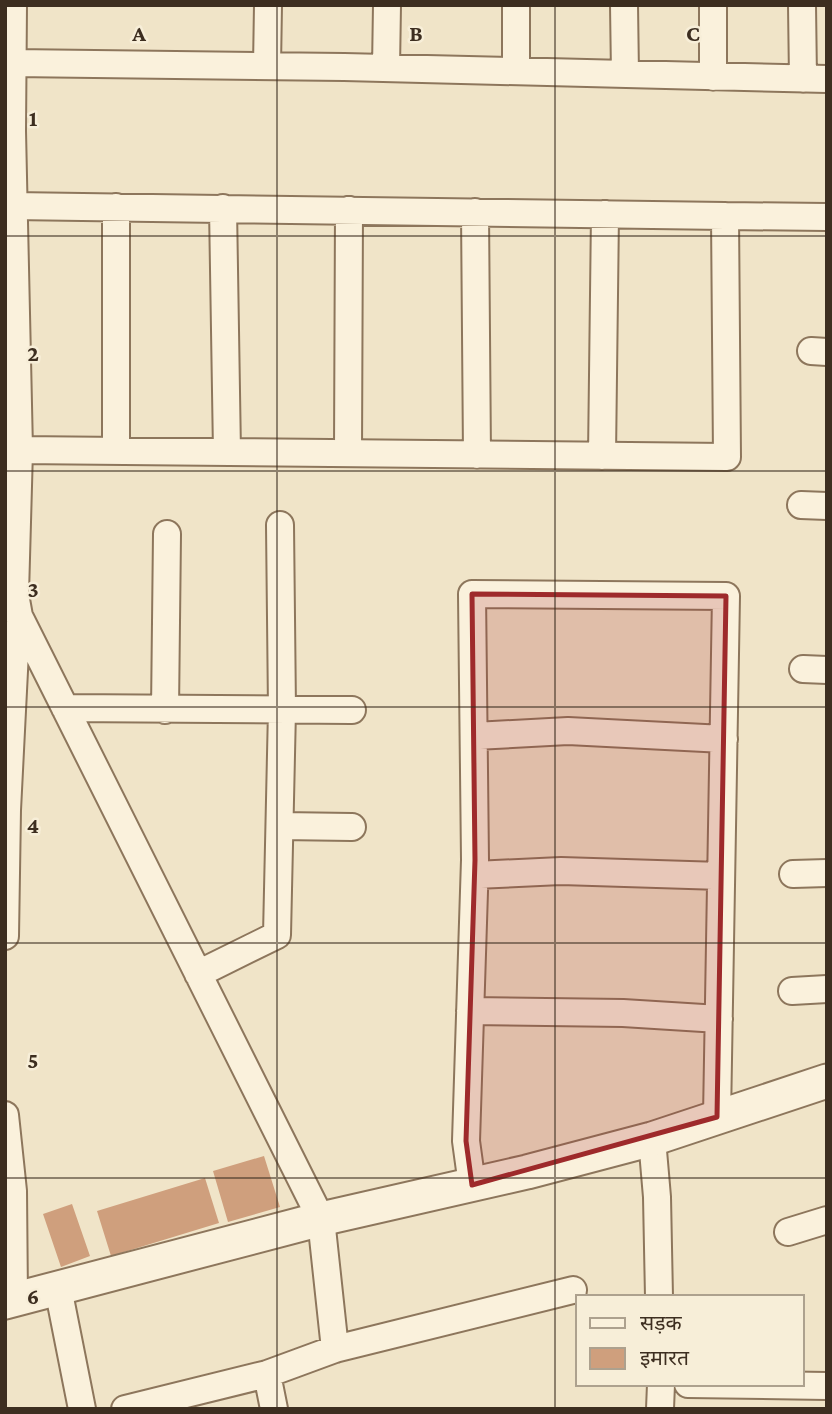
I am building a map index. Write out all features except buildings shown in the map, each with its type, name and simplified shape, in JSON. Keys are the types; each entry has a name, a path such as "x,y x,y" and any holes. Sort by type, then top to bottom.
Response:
{"street":[{"path":"267,66 268,5"},
{"path":"386,68 387,5"},
{"path":"516,5 516,71"},
{"path":"624,5 625,74"},
{"path":"713,5 713,77"},
{"path":"14,63 386,68 815,79 802,5"},
{"path":"5,936 7,810 19,616 15,594 19,450 11,342 10,242 13,206 8,130 14,63 10,11"},
{"path":"13,206 827,217"},
{"path":"116,207 116,451"},
{"path":"223,208 227,452"},
{"path":"348,453 349,210"},
{"path":"475,212 477,454"},
{"path":"602,456 606,214"},
{"path":"19,450 727,457 725,216"},
{"path":"198,974 277,935 282,710 279,525"},
{"path":"164,709 167,534"},
{"path":"472,1185 466,1141 475,875 472,594 726,596 717,1116"},
{"path":"16,631 65,708 321,1219 335,1349"},
{"path":"65,708 352,710"},
{"path":"475,736 568,731 724,738"},
{"path":"281,826 352,827"},
{"path":"475,875 561,871 721,876"},
{"path":"793,874 827,873"},
{"path":"792,991 827,989"},
{"path":"470,1011 623,1013 719,1019"},
{"path":"5,1115 10,1301 321,1219 472,1185 652,1139 827,1081"},
{"path":"652,1139 657,1197 659,1295"},
{"path":"788,1232 827,1220"},
{"path":"58,1288 79,1408"},
{"path":"125,1409 267,1374 335,1349 573,1290"},
{"path":"267,1374 274,1409"},
{"path":"660,1409 661,1386"},
{"path":"717,1386 818,1393"}],"highlighted area":[{"path":"472,594 726,596 717,1117 472,1185 466,1141 475,860"}]}
